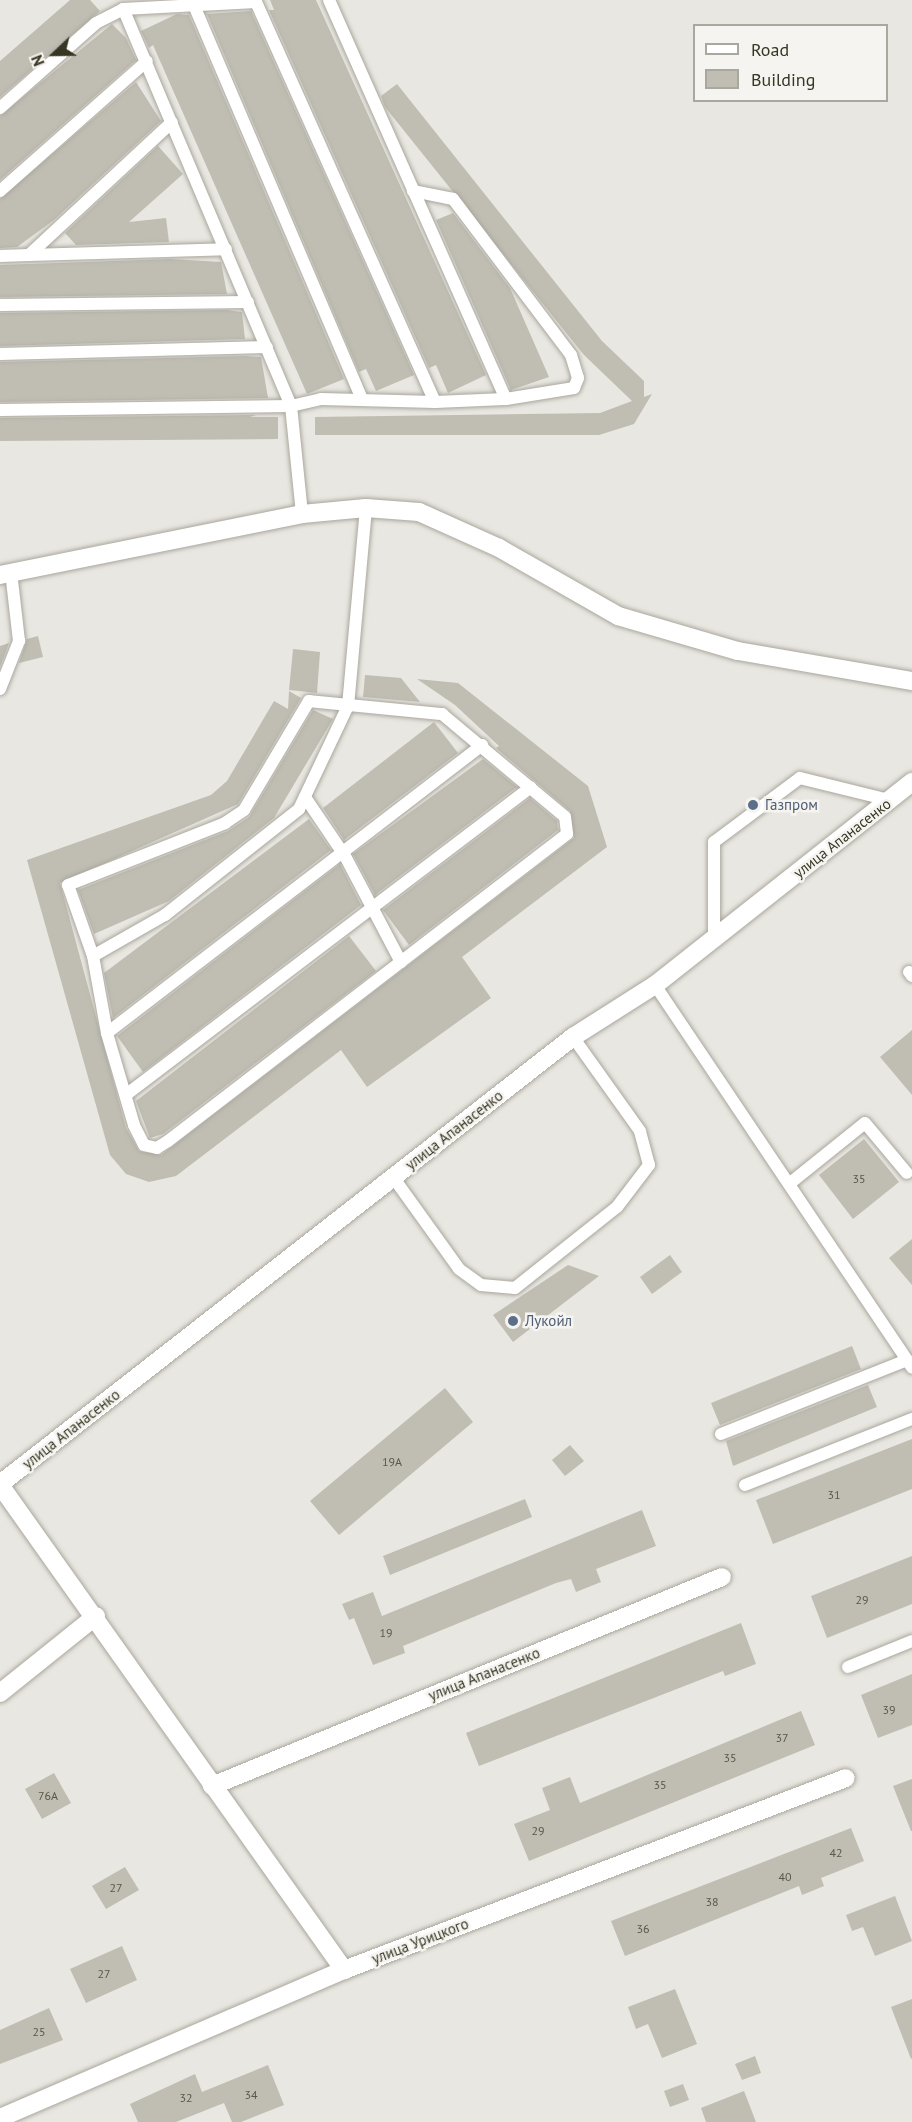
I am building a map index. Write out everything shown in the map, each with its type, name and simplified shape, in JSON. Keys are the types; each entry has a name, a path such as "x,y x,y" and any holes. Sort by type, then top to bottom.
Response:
{"street":[{"path":"6,573 302,514 366,508 419,512 499,548 618,616 738,651 912,681"},
{"name":"улица Апанасенко","path":"0,1484 573,1037 655,985 912,782"},
{"path":"0,1484 96,1616 212,1786 344,1970"},
{"name":"улица Апанасенко","path":"212,1786 722,1577"},
{"path":"0,1693 96,1616"},
{"name":"улица Урицкого","path":"0,2118 344,1970 846,1778"}],"lane":[{"path":"329,0 506,399"},
{"path":"0,108 96,23 123,9 193,3 256,2 435,402"},
{"path":"193,3 362,400"},
{"path":"123,9 147,61 291,406 302,514"},
{"path":"0,191 147,61"},
{"path":"29,255 172,122"},
{"path":"0,410 291,406 321,399 435,402 506,399 574,388 578,378 571,355 453,200 413,191"},
{"path":"0,256 226,249"},
{"path":"0,305 248,302"},
{"path":"0,354 267,348"},
{"path":"93,956 165,915 232,865 299,809 348,706 366,508"},
{"path":"0,689 19,641 6,573"},
{"path":"309,701 348,706 442,714 483,745 565,817 567,834 157,1148 144,1145 107,1033 93,956 68,885 225,823 244,810 309,701"},
{"path":"107,1033 345,856 483,745"},
{"path":"714,939 714,842 800,778 889,800"},
{"path":"127,1094 372,911 531,787"},
{"path":"305,797 345,856 400,962"},
{"path":"655,985 910,1364 722,1434"},
{"path":"393,1177 459,1269 481,1285 515,1288 617,1207 649,1165 640,1131 573,1037"},
{"path":"789,1184 865,1124 907,1173"},
{"path":"745,1485 912,1419"},
{"path":"849,1667 912,1641"}],"building":[{"path":"70,0 90,0 100,11 0,97 0,61"},
{"path":"270,0 316,0 486,375 448,393 436,365 429,368 269,10 274,10"},
{"path":"251,11 414,375 376,391 366,369 359,372 207,14"},
{"path":"177,14 189,15 344,379 307,394 153,45 149,48 141,31"},
{"path":"112,24 126,38 136,60 0,180 0,116"},
{"path":"136,82 161,121 54,220 17,247 0,248 0,199"},
{"path":"397,84 602,341 644,381 644,397 652,394 634,424 599,435 315,435 315,417 600,413 632,401 584,355 385,107 381,96"},
{"path":"158,146 183,174 129,222 166,218 169,242 76,245 65,233"},
{"path":"453,213 510,288 549,377 511,390 436,220"},
{"path":"171,259 221,262 227,294 0,297 0,265"},
{"path":"227,310 242,312 245,339 0,346 0,313"},
{"path":"261,357 268,398 0,402 0,362"},
{"path":"256,415 250,417 278,417 278,439 0,441 0,418"},
{"path":"38,636 43,657 19,663 27,639"},
{"path":"9,643 0,667 0,646"},
{"path":"293,649 320,652 317,693 289,690"},
{"path":"365,675 401,678 420,702 363,697"},
{"path":"417,679 458,683 588,786 607,847 462,957 491,998 367,1087 341,1050 176,1176 149,1182 126,1174 110,1155 27,860 211,795 227,781 274,701 288,709 289,691 301,698 238,804 60,883 126,1128 139,1151 161,1155 574,838 570,811 496,748 499,746 455,705"},
{"path":"313,710 333,719 274,818 169,901 94,934 78,890 228,831 249,817"},
{"path":"434,722 458,753 344,840 323,808"},
{"path":"483,759 517,787 375,895 353,854"},
{"path":"530,798 557,821 558,830 409,945 383,910"},
{"path":"309,819 331,850 113,1018 104,973"},
{"path":"340,864 361,905 143,1072 117,1036"},
{"path":"349,936 376,971 163,1134 150,1138 136,1101"},
{"path":"912,1030 912,1095 880,1057"},
{"path":"864,1139 899,1182 853,1219 819,1175"},
{"path":"912,1239 912,1285 889,1258"},
{"path":"670,1255 682,1272 652,1294 640,1277"},
{"path":"568,1265 599,1276 513,1342 493,1315"},
{"path":"852,1346 861,1369 720,1425 711,1403"},
{"path":"868,1385 877,1407 733,1466 726,1441"},
{"path":"445,1388 473,1422 339,1535 310,1501"},
{"path":"912,1439 912,1489 773,1544 756,1500"},
{"path":"570,1445 584,1461 565,1476 552,1460"},
{"path":"525,1499 532,1517 390,1575 383,1556"},
{"path":"642,1510 656,1546 596,1569 601,1582 576,1592 571,1579 556,1583 403,1646 405,1653 373,1665 354,1618 349,1620 342,1604 373,1592 382,1616"},
{"path":"912,1556 912,1604 827,1638 811,1596"},
{"path":"741,1623 756,1664 725,1676 723,1671 479,1766 466,1733"},
{"path":"912,1674 912,1725 878,1738 861,1695"},
{"path":"801,1711 815,1745 529,1861 514,1824 550,1810 542,1788 570,1777 580,1803"},
{"path":"54,1773 71,1803 42,1819 25,1789"},
{"path":"912,1779 912,1831 911,1831 893,1786"},
{"path":"851,1828 864,1861 821,1878 824,1886 802,1895 799,1886 625,1956 611,1921"},
{"path":"125,1867 139,1890 106,1909 92,1886"},
{"path":"895,1896 912,1941 875,1956 863,1927 852,1931 846,1915"},
{"path":"122,1946 137,1980 86,2003 70,1969"},
{"path":"675,1989 697,2044 662,2058 648,2024 636,2029 628,2007"},
{"path":"912,1999 912,2058 911,2059 891,2007"},
{"path":"49,2008 63,2040 0,2064 0,2030"},
{"path":"755,2056 761,2073 742,2080 735,2064"},
{"path":"268,2065 284,2105 241,2122 232,2122 224,2103 176,2122 138,2122 130,2104 195,2074 202,2092"},
{"path":"683,2084 689,2100 670,2107 664,2091"},
{"path":"744,2091 756,2122 706,2122 701,2108"}],"place":[{"name":"Газпром","path":"753,805"},
{"name":"Лукойл","path":"513,1321"}]}
